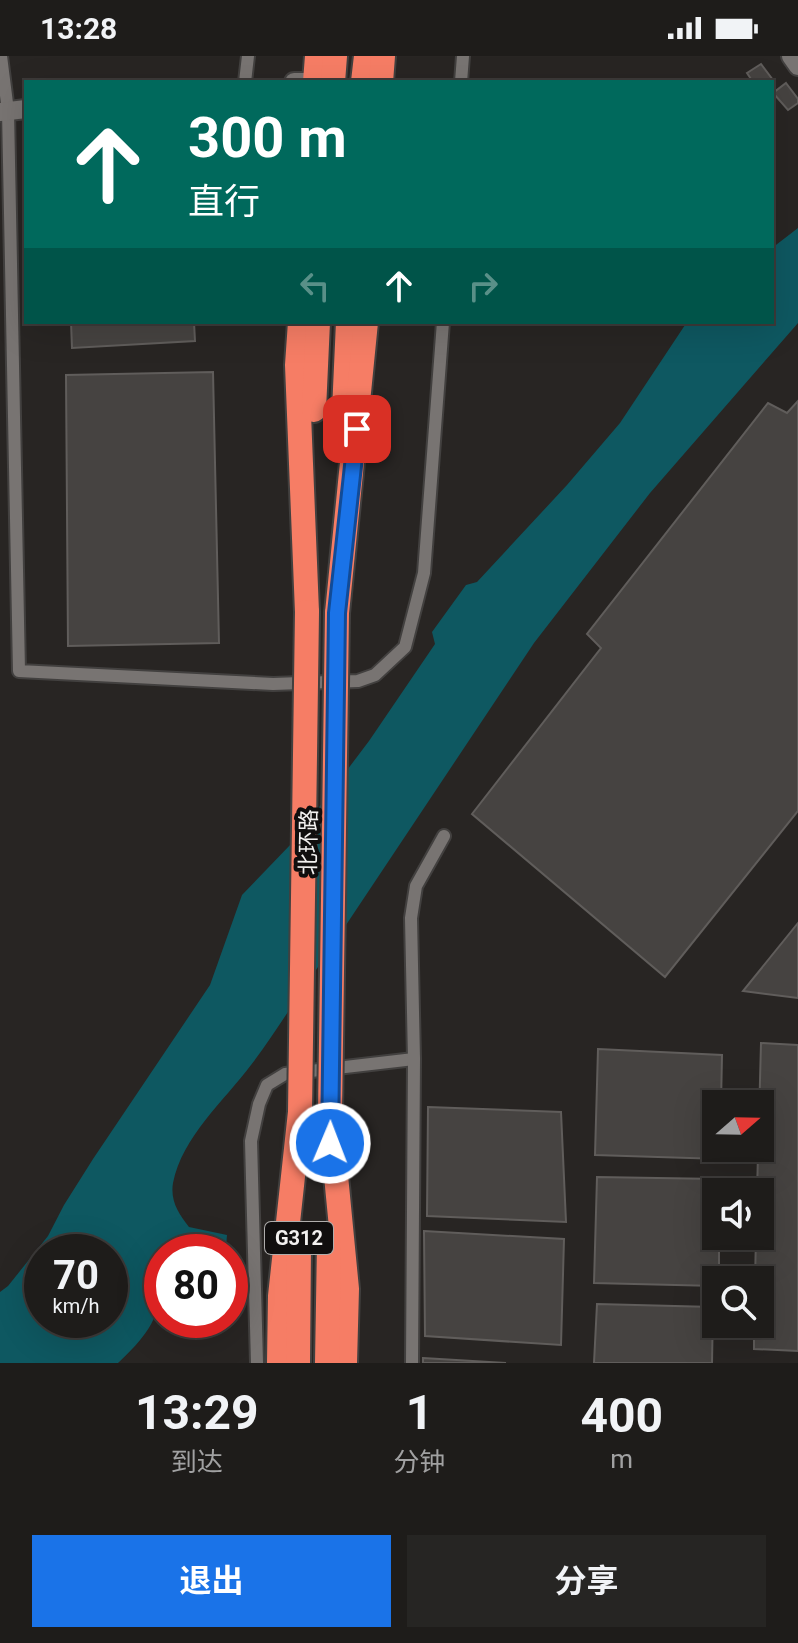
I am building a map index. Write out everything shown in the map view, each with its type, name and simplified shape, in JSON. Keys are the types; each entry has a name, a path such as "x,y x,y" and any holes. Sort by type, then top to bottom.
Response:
{"highway":[{"path":"316,80 317,56"},
{"path":"333,80 335,56"},
{"path":"363,80 366,56"},
{"path":"381,80 383,56"},
{"path":"300,324 297,365 307,612"},
{"name":"北环路","path":"298,1363 307,612 318,324"},
{"name":"北环路","path":"327,1363 337,613 348,324"},
{"path":"337,613 366,324"},
{"path":"279,1363 280,1296 300,1112"},
{"path":"330,1114 347,1289 345,1363"}],"street":[{"path":"1,56 11,111 19,671 273,684 358,681 375,675 405,647 424,573 443,324"},
{"path":"245,80 248,56"},
{"path":"461,80 463,56"},
{"path":"791,56 798,66"},
{"path":"412,1363 414,1059 411,918 416,886 444,836"},
{"path":"257,1363 251,1141 259,1104 267,1085 285,1074 414,1059"}],"water":[{"path":"798,228 798,323 650,493 534,643 266,1044 185,1150 173,1183 176,1207 189,1227 222,1234 144,1234 144,1335 118,1363 0,1363 0,1292 24,1266 24,1338 128,1338 128,1234 49,1234 93,1159 210,985 242,895 292,843 369,741 435,644 432,632 466,585 477,582 620,423 686,324 774,324 774,246"}],"building":[{"path":"761,64 773,80 752,80 747,73"},
{"path":"786,83 798,103 788,110 774,92"},
{"path":"71,324 194,324 195,341 72,348"},
{"path":"213,372 219,643 68,646 66,375"},
{"path":"798,401 798,811 665,977 472,814 601,648 587,634 768,403 787,413"},
{"path":"798,923 798,998 743,991"},
{"path":"761,1043 798,1045 798,1351 754,1349 754,1338 774,1338 774,1266 755,1266 756,1250 774,1250 774,1178 757,1178 758,1162 774,1162 774,1090 760,1090"},
{"path":"598,1049 722,1055 721,1090 702,1090 702,1158 595,1155"},
{"path":"428,1107 561,1112 566,1222 427,1216"},
{"path":"597,1177 702,1179 702,1250 719,1250 719,1266 702,1266 702,1286 594,1283"},
{"path":"424,1231 564,1239 561,1345 425,1336"},
{"path":"597,1304 702,1307 702,1338 712,1338 712,1363 594,1363"},
{"path":"423,1358 506,1363 423,1363"}],"route":[{"path":"330,1143 337,613 357,429"}]}
